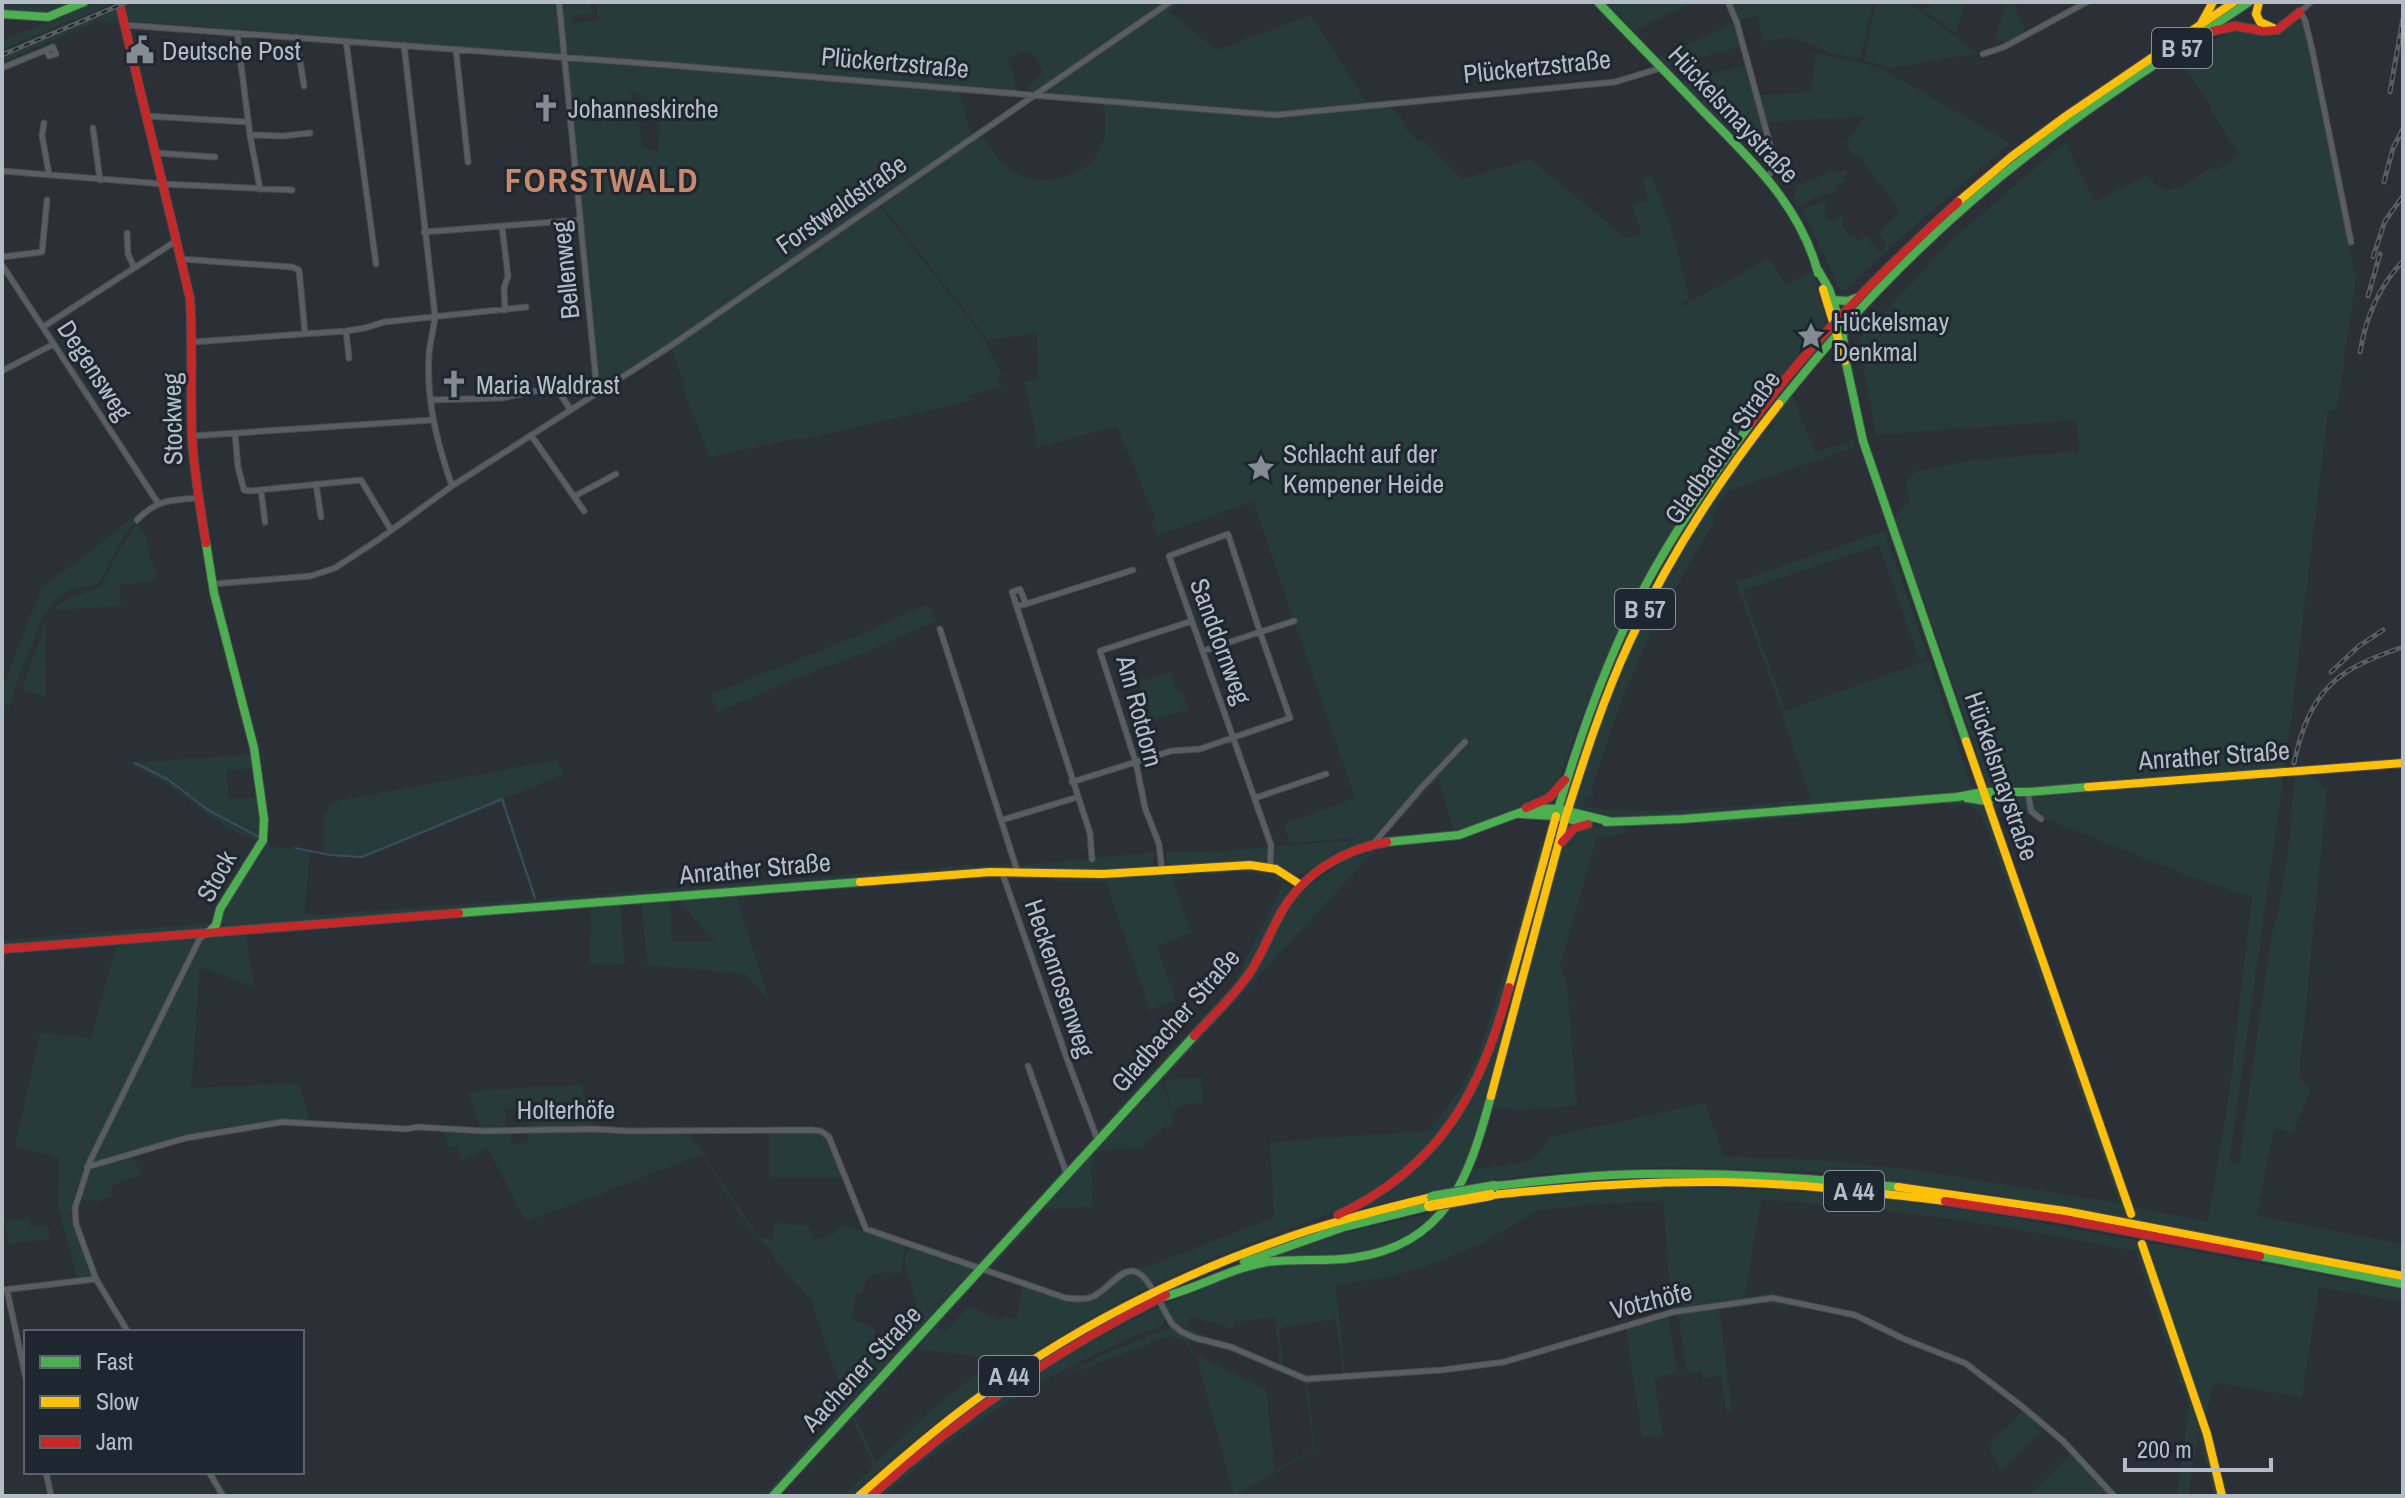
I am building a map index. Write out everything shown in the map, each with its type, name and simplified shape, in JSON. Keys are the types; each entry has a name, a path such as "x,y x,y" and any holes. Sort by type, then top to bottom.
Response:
{"main road":[{"path":"2,14 48,17 84,2"},
{"name":"Stockweg","path":"119,2 190,298 192,436 198,498 212,585 254,748 262,794 263,838"},
{"name":"Hückelsmaystraße","path":"1598,2 1767,177 1790,206 1802,227 1847,350 1846,363"},
{"path":"2213,2 2202,30 2235,26 2263,31 2282,27 2300,12"},
{"name":"Gladbacher Straße","path":"1561,814 1568,777 1598,689 1646,585 1673,538 1746,432 1811,350 2017,163 2202,30 2234,2"},
{"name":"Gladbacher Straße","path":"1561,814 1613,678 1655,590 1683,541 1784,395 1860,296 1944,214 2012,156 2079,106 2249,2"},
{"path":"2259,2 2256,14 2260,22 2271,28 2282,27"},
{"name":"Hückelsmaystraße","path":"1818,270 1833,300 1841,352 1863,441 2129,1208"},
{"path":"1833,300 1848,301 1860,296"},
{"path":"1821,350 1841,352"},
{"name":"Anrather Straße","path":"1373,844 1457,836 1526,808 1543,807 1588,824 1670,820 2403,763"},
{"path":"1526,808 1545,803 1568,777"},
{"name":"Anrather Straße","path":"1498,819 1520,813 1561,814 1608,821"},
{"path":"1162,1301 1232,1271 1264,1263 1351,1258 1381,1252 1412,1237 1445,1210 1461,1188 1474,1159 1557,850 1561,814"},
{"path":"1259,1247 1275,1237 1351,1210 1379,1193 1429,1152 1459,1115 1477,1083 1493,1041 1561,814"},
{"path":"1557,850 1574,828 1588,824"},
{"name":"Stock","path":"205,935 216,925 221,907 263,838"},
{"name":"Gladbacher Straße","path":"983,1267 1235,991 1255,964 1278,917 1301,885 1338,857 1373,844"},
{"name":"Anrather Straße","path":"205,935 1002,872 1093,875 1238,865 1286,873 1301,885"},
{"path":"2,949 205,935"},
{"name":"A 44","path":"859,1496 939,1427 1038,1356 1140,1299 1198,1271 1341,1220 1564,1178 1644,1173 1788,1177 1880,1185 1985,1199 2403,1284"},
{"name":"A 44","path":"871,1496 929,1445 1017,1380 1092,1334 1219,1271 1344,1227 1430,1202"},
{"path":"2142,1244 2210,1444 2222,1496"},
{"name":"A 44","path":"2218,1245 2403,1276"},
{"name":"Aachener Straße","path":"773,1496 983,1267"}],"street":[{"name":"Bellenweg","path":"559,2 597,391"},
{"name":"Forstwaldstraße","path":"212,585 311,576 335,568 452,486 677,341 1170,2"},
{"path":"1728,2 1737,23 1776,167 1767,177"},
{"path":"1983,54 2004,47 2087,2"},
{"path":"2311,2 2300,12 2312,49 2351,242"},
{"name":"Plückertzstraße","path":"124,25 1275,115 1615,82 1661,68"},
{"path":"237,33 260,189"},
{"path":"296,37 304,86"},
{"path":"346,41 376,264"},
{"path":"404,45 435,316 429,358 432,420 452,486"},
{"path":"2,68 46,50"},
{"path":"456,50 468,162"},
{"path":"145,116 248,122"},
{"path":"44,123 42,135 49,174"},
{"path":"93,128 100,180"},
{"path":"250,135 310,133"},
{"path":"155,153 215,157"},
{"path":"2,171 100,180 292,190"},
{"path":"2,257 42,252 47,200"},
{"path":"424,232 580,220"},
{"path":"502,226 508,276 504,288 505,310"},
{"path":"127,233 128,254 134,267"},
{"path":"43,327 176,241"},
{"path":"180,259 299,270 305,333"},
{"name":"Degensweg","path":"2,265 158,503"},
{"path":"193,342 346,331 384,322 526,307"},
{"path":"346,331 349,358"},
{"path":"2,371 54,344"},
{"path":"431,400 502,398 556,387 570,409"},
{"path":"192,436 432,420"},
{"path":"235,434 244,490 361,480 391,530"},
{"path":"531,435 584,511"},
{"path":"575,496 616,474"},
{"path":"316,484 321,517"},
{"path":"261,490 265,522"},
{"path":"137,520 158,503 198,498"},
{"name":"Sanddornweg","path":"1260,632 1228,534 1169,556 1272,849 1270,868"},
{"path":"1017,606 1133,570"},
{"path":"1026,604 1020,589 1012,592 1090,833 1092,859"},
{"name":"Am Rotdorn","path":"1162,871 1159,844 1145,808 1136,763 1100,651 1192,621"},
{"path":"1203,651 1294,621"},
{"path":"940,629 1016,867"},
{"path":"1072,782 1171,751 1200,749 1290,718 1260,632"},
{"name":"Gladbacher Straße","path":"1373,844 1465,742"},
{"path":"1255,798 1326,774"},
{"path":"2028,792 2031,811 2041,819"},
{"path":"1002,820 1078,797"},
{"name":"Heckenrosenweg","path":"1002,872 1098,1141"},
{"path":"127,1330 96,1279 74,1216 75,1205 87,1167 205,935"},
{"path":"1028,1066 1067,1175"},
{"name":"Holterhöfe","path":"87,1167 186,1138 282,1122 484,1131 821,1131 829,1137 866,1229 983,1267"},
{"path":"983,1267 1073,1299 1094,1296 1119,1274 1126,1272 1141,1275 1151,1287"},
{"path":"24,1371 4,1290 96,1279"},
{"name":"Votzhöfe","path":"1162,1301 1172,1324 1182,1332 1231,1347 1306,1379 1442,1370 1504,1362 1673,1312 1773,1298 1855,1315 1965,1363 2063,1441 2114,1496"},
{"path":"46,1474 51,1496"},
{"path":"210,1474 223,1496"}],"shaded area":[{"path":"2,2 78,2 50,14 2,10"},
{"path":"92,2 113,3 2,50 2,41"},
{"path":"134,2 556,2 561,54 129,21 126,6"},
{"path":"562,2 591,2 592,14 571,16 572,23 598,20 596,2 1164,3 1035,91 1029,90 1028,86 1043,73 1034,55 1026,51 1007,59 1015,75 1018,92 573,56 567,54"},
{"path":"1175,2 1181,2 1168,11 1217,50 1311,15 1367,103 1278,112 1045,93"},
{"path":"1619,2 1693,2 1634,31 1610,7"},
{"path":"1730,2 1873,2 1860,59 1826,52 1790,37 1763,42 1757,16 1738,21"},
{"path":"1876,2 1908,2 1978,53 1892,68 1864,60"},
{"path":"1940,2 1965,4 1955,33 1923,9"},
{"path":"2007,4 2015,4 2025,32 2007,42 1994,38"},
{"path":"115,10 118,24 97,21 2,62 2,58"},
{"path":"2296,22 2304,22 2356,278 2337,409 2328,411 2285,769 2020,790 1989,788 1983,780 1985,778 1937,637 1893,518 1910,500 1906,482 1916,471 1969,461 2079,451 2076,420 1876,435 1858,340 1952,240 2065,142 2094,202 2147,175 2163,189 2178,188 2211,167 2215,171 2239,155 2181,62 2202,46 2232,31 2274,36"},
{"path":"1734,23 1740,47 1667,66 1659,57"},
{"path":"1815,53 1879,67 2010,143 1847,289 1841,290 1803,210 1827,199 1828,222 1842,216 1842,225 1851,238 1854,236 1857,241 1867,235 1879,252 1887,247 1879,233 1899,211 1860,157 1857,154 1853,156 1846,143 1864,117 1765,122 1757,95 1811,92"},
{"path":"571,61 954,92 960,94 970,134 689,331 599,386 567,65","holes":["630,91 667,108 657,129 660,131 658,151 643,147"]},
{"path":"1745,65 1764,135 1763,152 1771,160 1769,167 1682,82"},
{"path":"1104,103 1269,116 1389,106 1418,141 1423,140 1462,179 1530,159 1626,238 1642,233 1632,206 1648,200 1643,180 1652,176 1673,233 1689,299 1682,303 1683,306 1769,258 1786,284 1811,272 1810,266 1826,319 1825,328 1732,444 1629,611 1576,730 1559,782 1549,799 1505,812 1457,834 1383,839 1382,837 1458,752 1460,754 1468,745 1460,743 1379,830 1372,842 1337,853 1304,874 1287,871 1273,860 1275,846 1354,840 1290,843 1284,824 1355,798 1253,501 1157,536 1151,522 1156,520 1117,426 1035,448 1037,438 1024,382 1038,379 1037,333 988,340 881,204 981,134 1001,161 1017,173 1047,180 1077,172 1090,163 1100,150 1105,135","holes":["1438,779 1455,833 1384,837"]},
{"path":"1846,169 1846,181 1838,184 1834,193 1820,195 1799,206 1792,197 1795,196 1796,186 1835,170 1836,173"},
{"path":"877,206 982,335 1002,376 997,379 999,385 1006,386 969,395 970,401 805,439 710,457 682,387 685,385 671,348"},
{"path":"1790,395 1815,452 1853,440 1855,447 1728,491 1712,513 1715,520 1640,657 1591,791 1594,795 1585,800 1584,807 1641,811 1811,800 1781,712 1929,660 1971,785 1975,785 1967,792 1955,794 1671,817 1625,819 1579,812 1574,806 1575,796 1612,692 1644,617 1671,566 1703,516"},
{"path":"136,514 138,517 124,536 100,582 65,592 42,619 2,722 2,689 42,586"},
{"path":"137,523 147,539 157,580 120,585 121,606 53,610 69,597 93,591 102,585"},
{"path":"1884,531 1928,656 1919,659 1879,545 1743,591 1784,706 1780,708 1736,582"},
{"path":"926,605 931,608 936,621 859,655 718,712 710,695 866,632"},
{"path":"45,623 46,697 22,690"},
{"path":"1171,672 1177,692 1182,691 1188,709 1153,721 1140,682"},
{"path":"254,754 256,768 227,770 228,798 260,797 262,836 258,840 238,833 169,785 129,763"},
{"path":"557,760 564,774 504,799 537,899 973,865 1013,863 1016,866 1155,852 1153,865 1147,869 1081,872 972,870 226,928 221,921 222,910 268,840 269,847 324,853 324,814 328,813 331,802","holes":["501,802 533,899 318,915 304,913 310,853 362,859"]},
{"path":"2307,773 2327,790 2299,1076 2311,1089 2293,1132 2274,1129 2257,1216 2403,1244 2403,1269 1983,1193 1816,1172 1667,1167 1541,1174 1468,1184 1472,1170 1530,1161 1549,1137 1705,1103 1724,1156 1817,1160 1909,1169 2119,1203 1984,820 1972,807 1946,805 1945,802 1867,808 1948,800 1972,800 1980,802 1984,808 2133,1213 1993,809 1995,802 2001,798 2022,795 2026,799 2029,809 2041,820 2001,804 1997,806 1996,813 2133,1207 2208,1222 2229,1095 2252,897 2197,879 2042,817 2034,811 2030,798 2032,795 2284,774 2229,1162 2239,1164 2271,938 2279,908 2290,835 2295,775"},
{"path":"1822,810 1824,815 1702,825 1702,821"},
{"path":"1591,827 1624,827 1625,834 1597,837 1560,966 1567,982 1577,1106 1519,1110 1490,1107 1563,845 1576,832"},
{"path":"1541,842 1545,843 1490,1045 1462,1101 1416,1159 1363,1197 1331,1213 1152,1285 1128,1270 1092,1294 1083,1296 1071,1296 1044,1290 996,1272 1061,1293 1083,1295 1101,1286 1119,1269 1149,1266 1274,1217 1270,1142 1435,1130 1432,1126 1460,1090 1480,1050"},
{"path":"1268,847 1267,860 1263,863 1244,861 1173,866 1167,862 1166,852 1210,852"},
{"path":"1375,850 1164,1079 1163,1074 1254,970 1294,900 1311,884 1350,858"},
{"path":"1215,870 1265,873 1283,881 1290,888 1238,983 1099,1137 1095,1134 1235,982 1283,884 1272,877 1245,872 1173,880 1191,933 1157,946 1176,1001 1150,1010 1106,882 1052,882 1054,878 1184,877"},
{"path":"736,896 769,1000 745,974 647,965 642,903 668,901 672,941 714,941 678,900"},
{"path":"620,905 625,964 589,965 591,907"},
{"path":"211,923 200,931 2,947 2,940"},
{"path":"246,934 254,987 200,967 191,1088 299,1083 310,1122 255,1123 199,1132 91,1164 204,937"},
{"path":"197,937 85,1164 70,1215 91,1277 78,1279 58,1208 59,1157 15,1147 40,1032 91,1038 116,946 8,953 2,978 2,952"},
{"path":"1501,1033 1472,1148 1456,1187 1358,1209 1427,1157"},
{"path":"1201,1077 1203,1103 1181,1105 1172,1112 1164,1080"},
{"path":"1157,1080 1166,1095 1173,1124 1162,1129 1141,1148 1095,1151 1095,1148"},
{"path":"581,1085 594,1127 528,1128 525,1106 504,1110 507,1129 481,1129 468,1092 528,1087"},
{"path":"594,1130 691,1132 759,1237 766,1239 768,1235 771,1243 775,1223 809,1225 812,1239 826,1239 844,1225 903,1243 901,1273 875,1274 866,1280 862,1294 856,1294 852,1318 874,1328 874,1339 886,1339 891,1356 909,1338 900,1321 912,1315 916,1308 906,1271 907,1254 915,1247 974,1267 975,1271 854,1404 849,1402 846,1413 769,1496 763,1496 846,1404 811,1300 749,1228 701,1155 526,1222 488,1148 462,1160 457,1146 449,1148 443,1131 511,1133 511,1144 528,1143 528,1133"},
{"path":"811,1131 822,1134 828,1140 843,1177 769,1177 769,1132"},
{"path":"1090,1154 1094,1156 1091,1167 1093,1207 1045,1209 991,1269 988,1266"},
{"path":"130,1155 141,1175 111,1186 112,1196 98,1201 80,1200 89,1169"},
{"path":"1063,1169 1064,1175 980,1266 866,1226 979,1263"},
{"path":"1687,1187 1792,1191 1987,1213 2403,1290 2403,1302 2319,1287 2302,1397 2217,1383 2211,1391 2206,1416 2203,1416 2189,1388 2211,1458 2219,1496 2214,1496 2198,1432 2188,1496 2177,1496 2189,1407 2135,1251 2042,1234 1902,1212 1761,1200 1745,1297 1769,1294 1854,1313 1876,1321 1912,1340 1870,1320 1774,1297 1729,1300 1675,1309 1494,1362 1672,1309 1663,1201 1537,1211 1479,1245 1426,1266 1391,1277 1336,1285 1343,1375 1336,1319 1279,1328 1283,1366 1280,1365 1275,1317 1235,1322 1233,1329 1190,1316 1187,1328 1227,1344 1190,1333 1176,1323 1164,1305 1203,1286 1267,1264 1329,1265 1373,1259 1449,1208 1538,1194"},
{"path":"1437,1212 1418,1228 1380,1247 1340,1254 1274,1256 1359,1229"},
{"path":"29,1218 30,1227 48,1225 50,1239 8,1244 5,1221"},
{"path":"981,1274 984,1274 937,1327 946,1331 969,1306 1002,1321 1003,1317 1017,1318 1022,1286 1010,1282 1082,1301 1124,1276 1141,1279 1148,1287 1051,1342 998,1377 912,1443 851,1496 844,1496 874,1466 852,1419 781,1496 776,1496 850,1416 855,1416 854,1412","holes":["916,1349 995,1359 931,1410 876,1463 855,1416"]},
{"path":"1771,1300 1815,1309 1762,1303 1719,1309 1732,1410 1726,1411 1721,1376 1702,1378 1701,1371 1687,1373 1678,1315 1684,1311"},
{"path":"1159,1307 1165,1318 1161,1326 1088,1358 1015,1398 946,1445 885,1496 880,1496 944,1440 1012,1391 1084,1346"},
{"path":"1665,1315 1668,1317 1677,1372 1654,1379 1663,1435 1642,1438 1626,1329 1524,1360 1526,1357"},
{"path":"1172,1327 1190,1341 1194,1358 1185,1340 1170,1336 1062,1377 1113,1350"},
{"path":"1206,1343 1229,1348 1308,1383 1403,1375 1308,1384 1315,1450 1234,1496 1196,1355 1266,1389 1275,1470 1313,1449 1305,1383"},
{"path":"1935,1350 1971,1363 1999,1386 1970,1364"},
{"path":"2014,1398 2065,1440 2113,1493 2079,1456"},
{"path":"2024,1410 2044,1427 2001,1471 1988,1445"},
{"path":"2072,1453 2109,1494 2107,1496 2029,1496"}],"waterway":[{"path":"135,763 169,780 208,810 259,837"},
{"path":"295,848 362,857 502,799 535,898"}],"railway":[{"path":"2,55 127,2"},
{"path":"2390,92 2403,18"},
{"path":"2384,182 2393,148 2403,129"},
{"path":"2373,257 2385,221 2403,196"},
{"path":"2368,296 2380,254"},
{"path":"2360,352 2374,303 2403,261"},
{"path":"2331,672 2359,646 2383,630"},
{"path":"2294,763 2308,717 2329,686 2360,665 2403,647"}],"traffic: fast":[{"path":"2,14 48,17 84,2"},
{"path":"1598,2 1771,184 1799,225 1818,273"},
{"path":"1779,404 1868,300 1933,236 2002,175 2089,109 2249,2"},
{"path":"1818,270 1829,289 1842,328 1846,363 1863,441 1966,741"},
{"path":"1833,300 1856,298"},
{"path":"1556,816 1594,700 1630,615 1681,524 1751,423"},
{"path":"206,543 214,593 254,748 264,819 263,840 220,909 216,925 208,933"},
{"path":"1606,822 1683,819 1957,797 1983,792 2088,787"},
{"path":"1967,798 1986,801 2010,795"},
{"path":"1387,842 1459,835 1532,808 1559,809 1608,821"},
{"path":"1520,814 1556,816 1586,823"},
{"path":"459,913 860,882"},
{"path":"773,1496 1194,1036"},
{"path":"1163,1297 1254,1265 1352,1258 1384,1251 1411,1239 1432,1223 1449,1203 1462,1180 1491,1096"},
{"path":"1495,1186 1596,1176 1719,1174 1898,1187"},
{"path":"1432,1197 1495,1186"},
{"path":"1244,1262 1344,1227 1429,1206"},
{"path":"2260,1256 2403,1284"}],"traffic: slow":[{"path":"2202,22 2213,2"},
{"path":"1958,202 2066,116 2234,2"},
{"path":"2259,2 2256,14 2260,22 2273,28"},
{"path":"1823,289 1845,361"},
{"path":"1565,819 1603,707 1645,609 1697,518 1779,404"},
{"path":"1966,741 2131,1214"},
{"path":"2088,787 2403,763"},
{"path":"1509,987 1556,816"},
{"path":"1491,1096 1565,819"},
{"path":"860,882 990,872 1103,874 1250,865 1276,869 1301,885"},
{"path":"1491,1195 1604,1185 1718,1182 1803,1186 1945,1201"},
{"path":"1898,1187 2065,1211 2403,1276"},
{"path":"1429,1206 1491,1195"},
{"path":"859,1496 937,1429 986,1392 1054,1347 1125,1307 1199,1272 1275,1242 1432,1197"},
{"path":"2142,1244 2207,1434 2222,1496"}],"traffic: jam":[{"path":"119,2 190,298 192,436 206,543"},
{"path":"2213,31 2235,26 2277,30 2300,12"},
{"path":"1751,423 1798,364 1849,308 1958,202"},
{"path":"1526,808 1549,798 1565,780"},
{"path":"1562,842 1574,828 1588,824"},
{"path":"1194,1036 1245,980 1282,911 1302,885 1341,857 1387,842"},
{"path":"2,949 459,913"},
{"path":"1338,1215 1404,1174 1430,1149 1451,1122 1485,1060 1509,987"},
{"path":"1945,1201 2063,1219 2260,1256"},
{"path":"871,1496 940,1438 1012,1385 1087,1338 1166,1295"}],"place":[{"name":"Deutsche Post","path":"140,50"},
{"name":"Johanneskirche","path":"546,108"},
{"name":"Hückelsmay Denkmal","path":"1811,336"},
{"name":"Maria Waldrast","path":"454,384"},
{"name":"Schlacht auf der Kempener Heide","path":"1261,468"}],"district":[{"name":"FORSTWALD","path":"602,180"}]}
